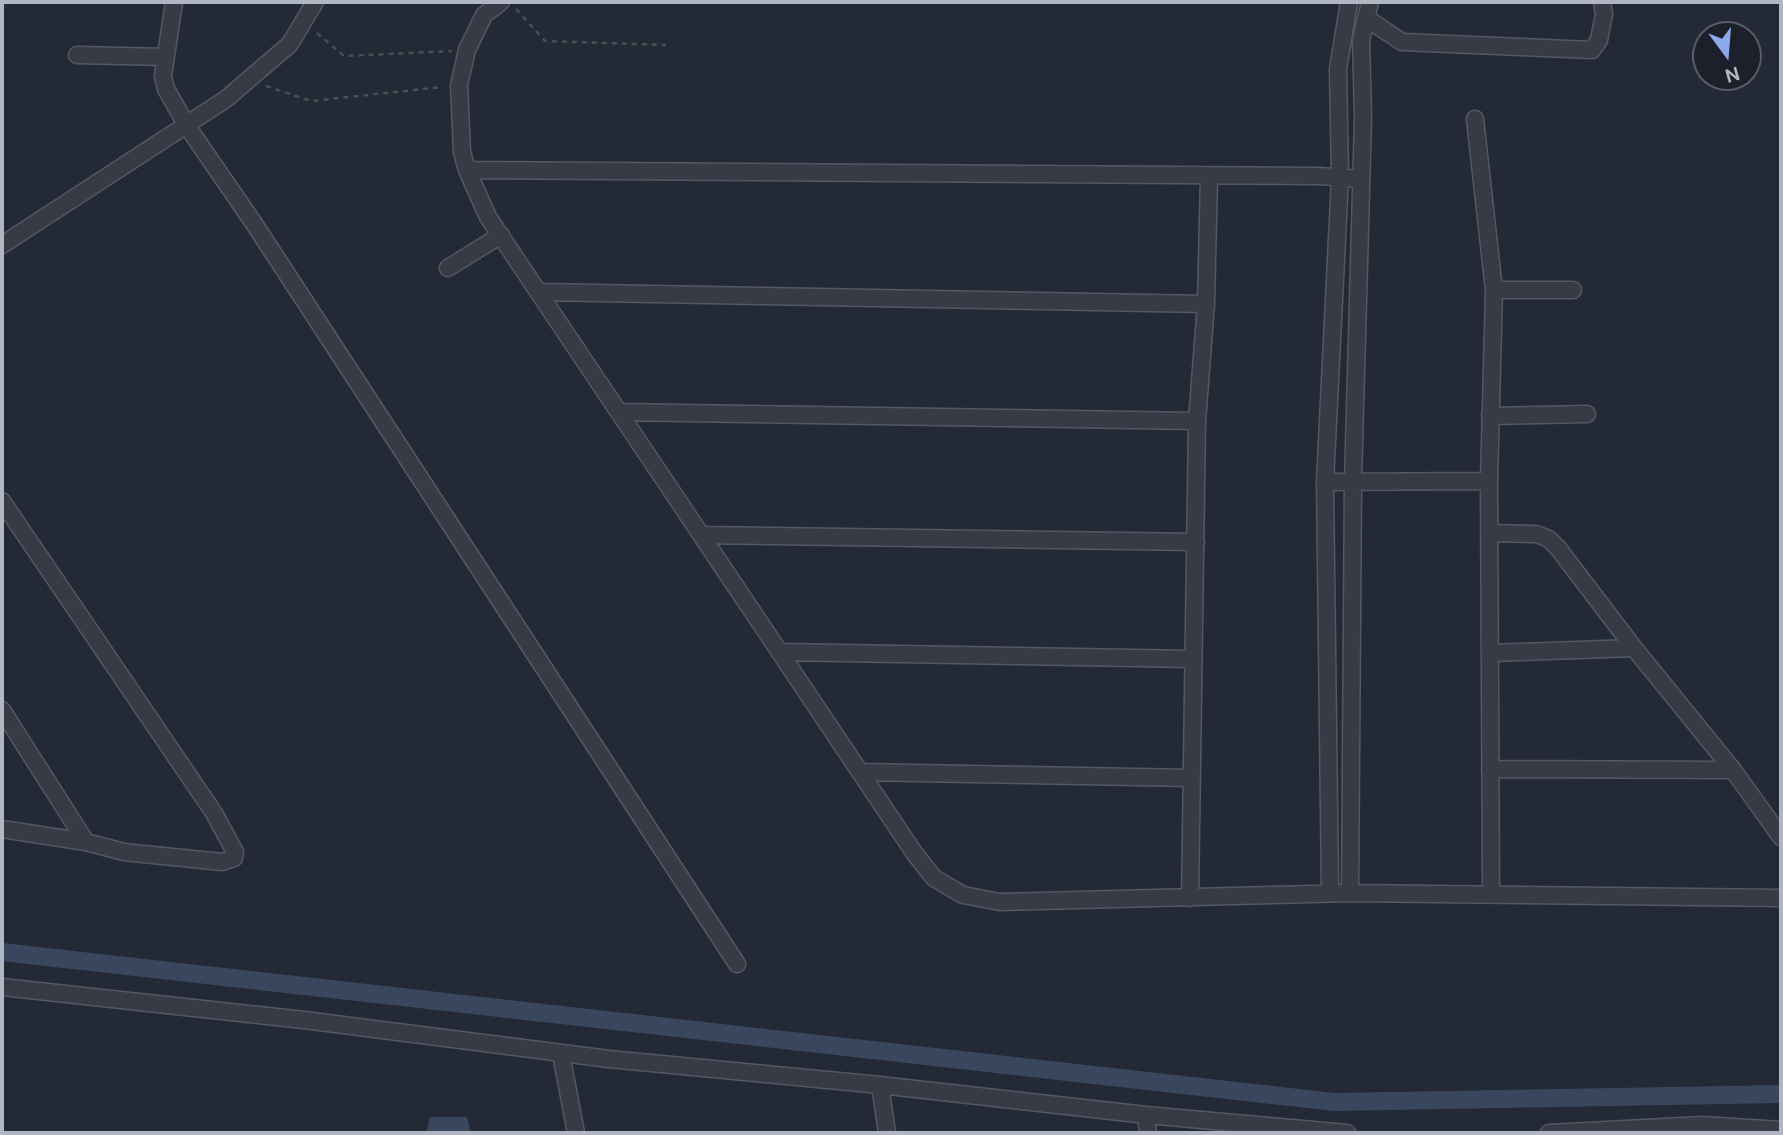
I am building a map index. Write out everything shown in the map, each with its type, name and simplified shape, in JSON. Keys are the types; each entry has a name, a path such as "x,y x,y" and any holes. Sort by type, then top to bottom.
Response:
{"street":[{"path":"174,2 163,76 166,89 187,126 255,225 737,964"},
{"path":"2,245 187,126 248,80 290,44 315,2"},
{"path":"501,2 484,15 467,50 459,85 462,152 488,217 541,292 915,854 934,878 963,895 1000,902 1330,893 1781,898"},
{"path":"1330,893 1325,482 1340,178 1338,69 1349,2"},
{"path":"1350,893 1353,482 1363,118 1361,40 1370,2"},
{"path":"1366,18 1402,42 1592,50 1599,40 1604,15 1602,2"},
{"path":"77,55 165,57"},
{"path":"1475,119 1493,290 1489,481 1491,893"},
{"path":"467,170 1290,178 1319,176 1361,179"},
{"path":"1190,898 1198,421 1206,304 1209,176"},
{"path":"448,268 501,235"},
{"path":"1493,290 1573,290"},
{"path":"541,292 1206,304"},
{"path":"620,412 1198,421"},
{"path":"1490,416 1587,414"},
{"path":"1325,482 1489,481"},
{"path":"2,501 214,813 235,852 234,858 230,860 206,861 124,852 86,842 2,829"},
{"path":"1489,533 1536,534 1549,539 1733,770 1781,836"},
{"path":"701,535 1196,542"},
{"path":"1491,653 1634,648"},
{"path":"782,652 1193,659"},
{"path":"2,710 86,842"},
{"path":"1490,769 1733,770"},
{"path":"861,772 1191,779"},
{"path":"2,987 291,1018 561,1054 880,1085 1146,1115 1347,1133"},
{"path":"561,1054 576,1133"},
{"path":"880,1085 887,1133"},
{"path":"1146,1115 1148,1133"},
{"path":"1549,1133 1702,1125 1781,1130"}],"path":[{"path":"509,2 545,41 666,45"},
{"path":"304,22 344,56 467,50"},
{"path":"248,80 311,100 459,85"}],"water":[{"path":"430,1117 467,1117 471,1133 426,1133"}],"waterway":[{"path":"2,952 1334,1102 1781,1094"}]}
